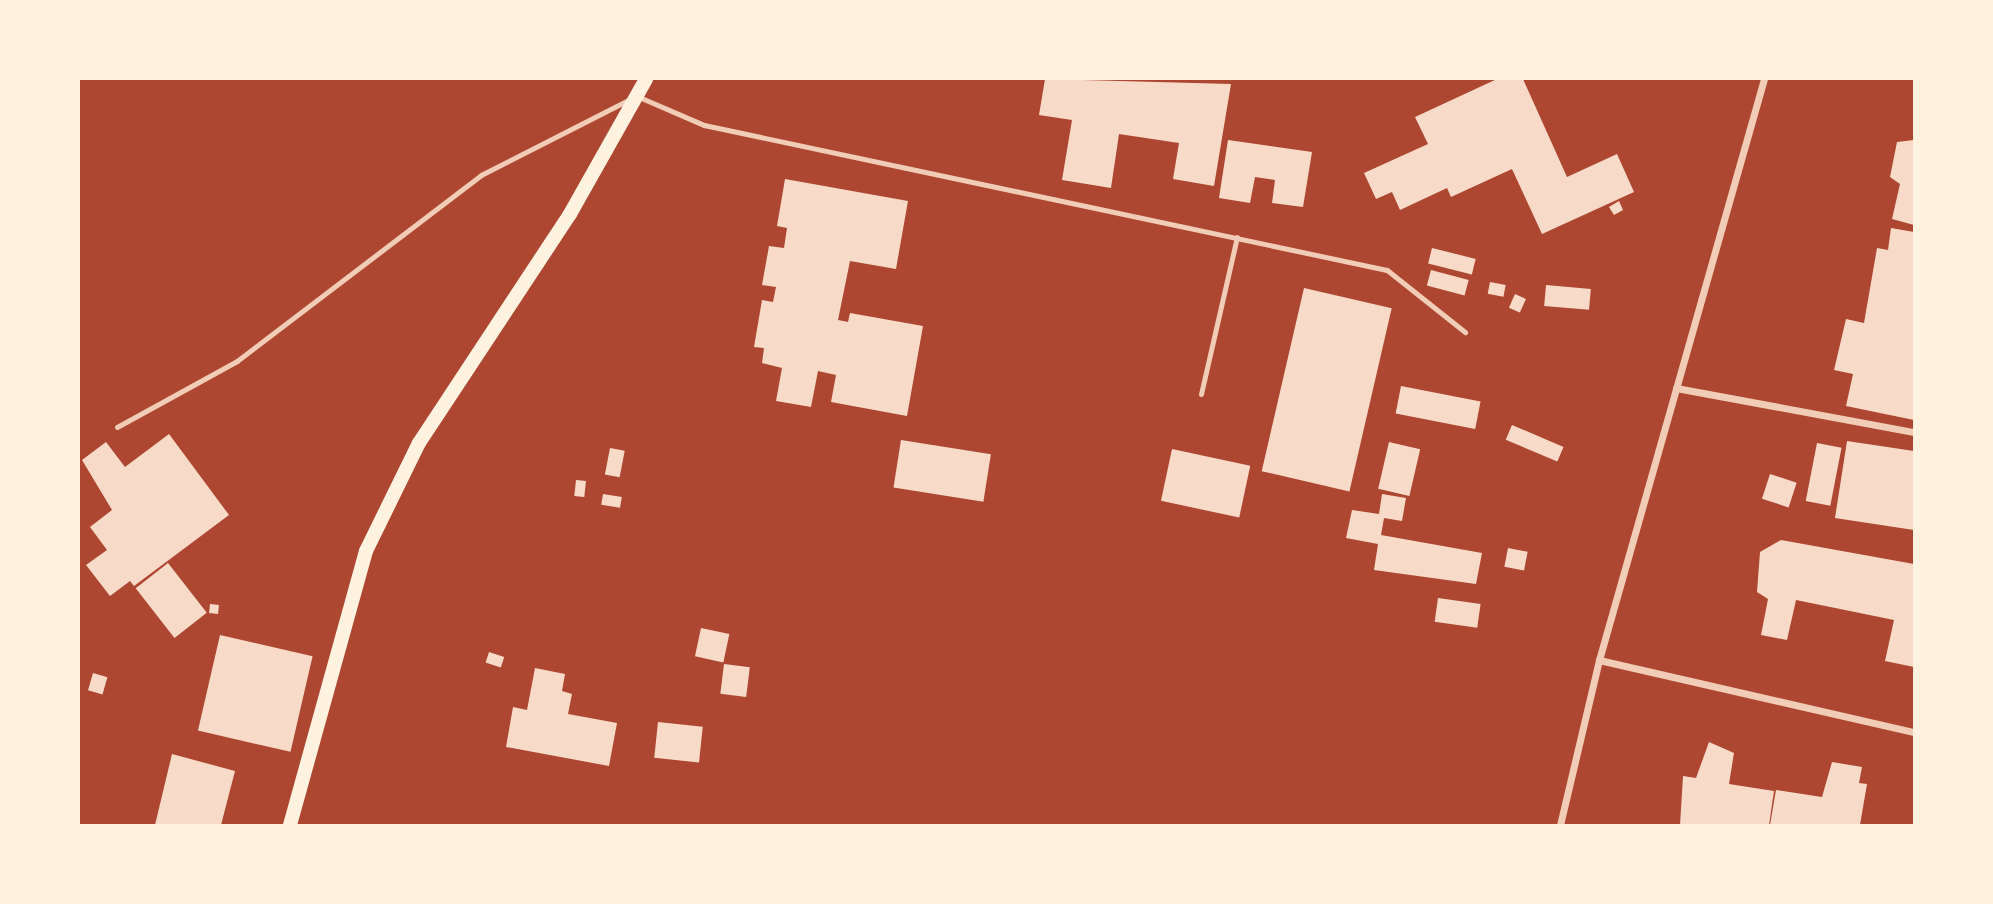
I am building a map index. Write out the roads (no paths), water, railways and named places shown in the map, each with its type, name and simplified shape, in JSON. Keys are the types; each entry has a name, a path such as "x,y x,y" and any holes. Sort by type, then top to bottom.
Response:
{"main road":[{"path":"290,825 366,551 419,443 570,214 646,79"}],"street":[{"path":"1560,825 1599,660 1763,79"},
{"path":"1676,388 1914,432"},
{"path":"1599,660 1914,732"}],"lane":[{"path":"117,427 237,361 481,175 637,96 704,125 1387,270 1465,332"},
{"path":"1201,394 1237,237"}]}
